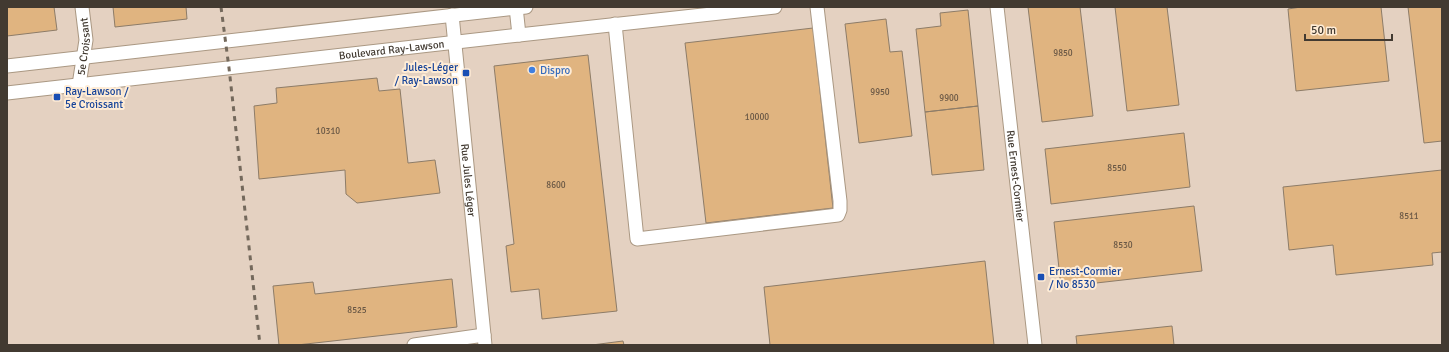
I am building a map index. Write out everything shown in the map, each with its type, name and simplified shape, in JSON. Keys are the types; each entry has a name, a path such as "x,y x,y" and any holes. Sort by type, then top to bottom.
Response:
{"street":[{"name":"5e Croissant","path":"79,85 86,40 82,7"},
{"path":"7,66 520,7 519,35"},
{"name":"Boulevard Ray-Lawson","path":"7,93 615,24 674,12 775,7"},
{"path":"615,24 637,239 838,215 840,210 840,201 817,7"},
{"name":"Rue Ernest-Cormier","path":"997,7 1035,345"},
{"name":"Rue Jules Léger","path":"452,15 484,340"},
{"path":"414,345 484,340"}],"shaded area":[{"path":"7,7 1442,7 1442,345 7,345"}],"building":[{"path":"7,7 54,7 57,30 7,36"},
{"path":"113,7 186,7 187,19 115,27"},
{"path":"1028,7 1080,7 1093,116 1042,122"},
{"path":"1115,7 1167,7 1179,105 1127,111"},
{"path":"1301,7 1381,7 1389,81 1296,91 1288,9"},
{"path":"1408,7 1442,7 1442,141 1424,143"},
{"path":"968,10 978,106 925,112 916,29 941,26 940,13"},
{"path":"886,19 890,52 902,51 912,136 859,143 845,24"},
{"path":"813,28 833,208 706,223 685,43"},
{"path":"588,55 617,311 542,319 539,289 511,292 506,246 514,244 494,66"},
{"path":"377,78 379,91 400,89 408,163 435,160 440,193 357,203 346,194 345,170 259,179 254,106 277,103 276,88"},
{"path":"978,106 984,170 932,175 925,112"},
{"path":"1184,133 1190,187 1051,204 1045,149"},
{"path":"1442,170 1442,252 1432,253 1433,265 1336,275 1333,245 1289,250 1283,187"},
{"path":"1194,206 1202,271 1061,287 1054,222"},
{"path":"985,261 994,345 770,345 764,287"},
{"path":"452,279 457,327 297,345 279,345 273,286 313,282 315,294"},
{"path":"1172,326 1174,345 1077,345 1076,336"},
{"path":"623,341 624,345 592,345"}],"railway":[{"path":"221,7 260,345"}],"place":[{"name":"Dispro","path":"532,70"},
{"name":"Jules-Léger / Ray-Lawson","path":"466,73"},
{"name":"Ray-Lawson / 5e Croissant","path":"57,97"},
{"name":"Ernest-Cormier / No 8530","path":"1041,277"}]}
